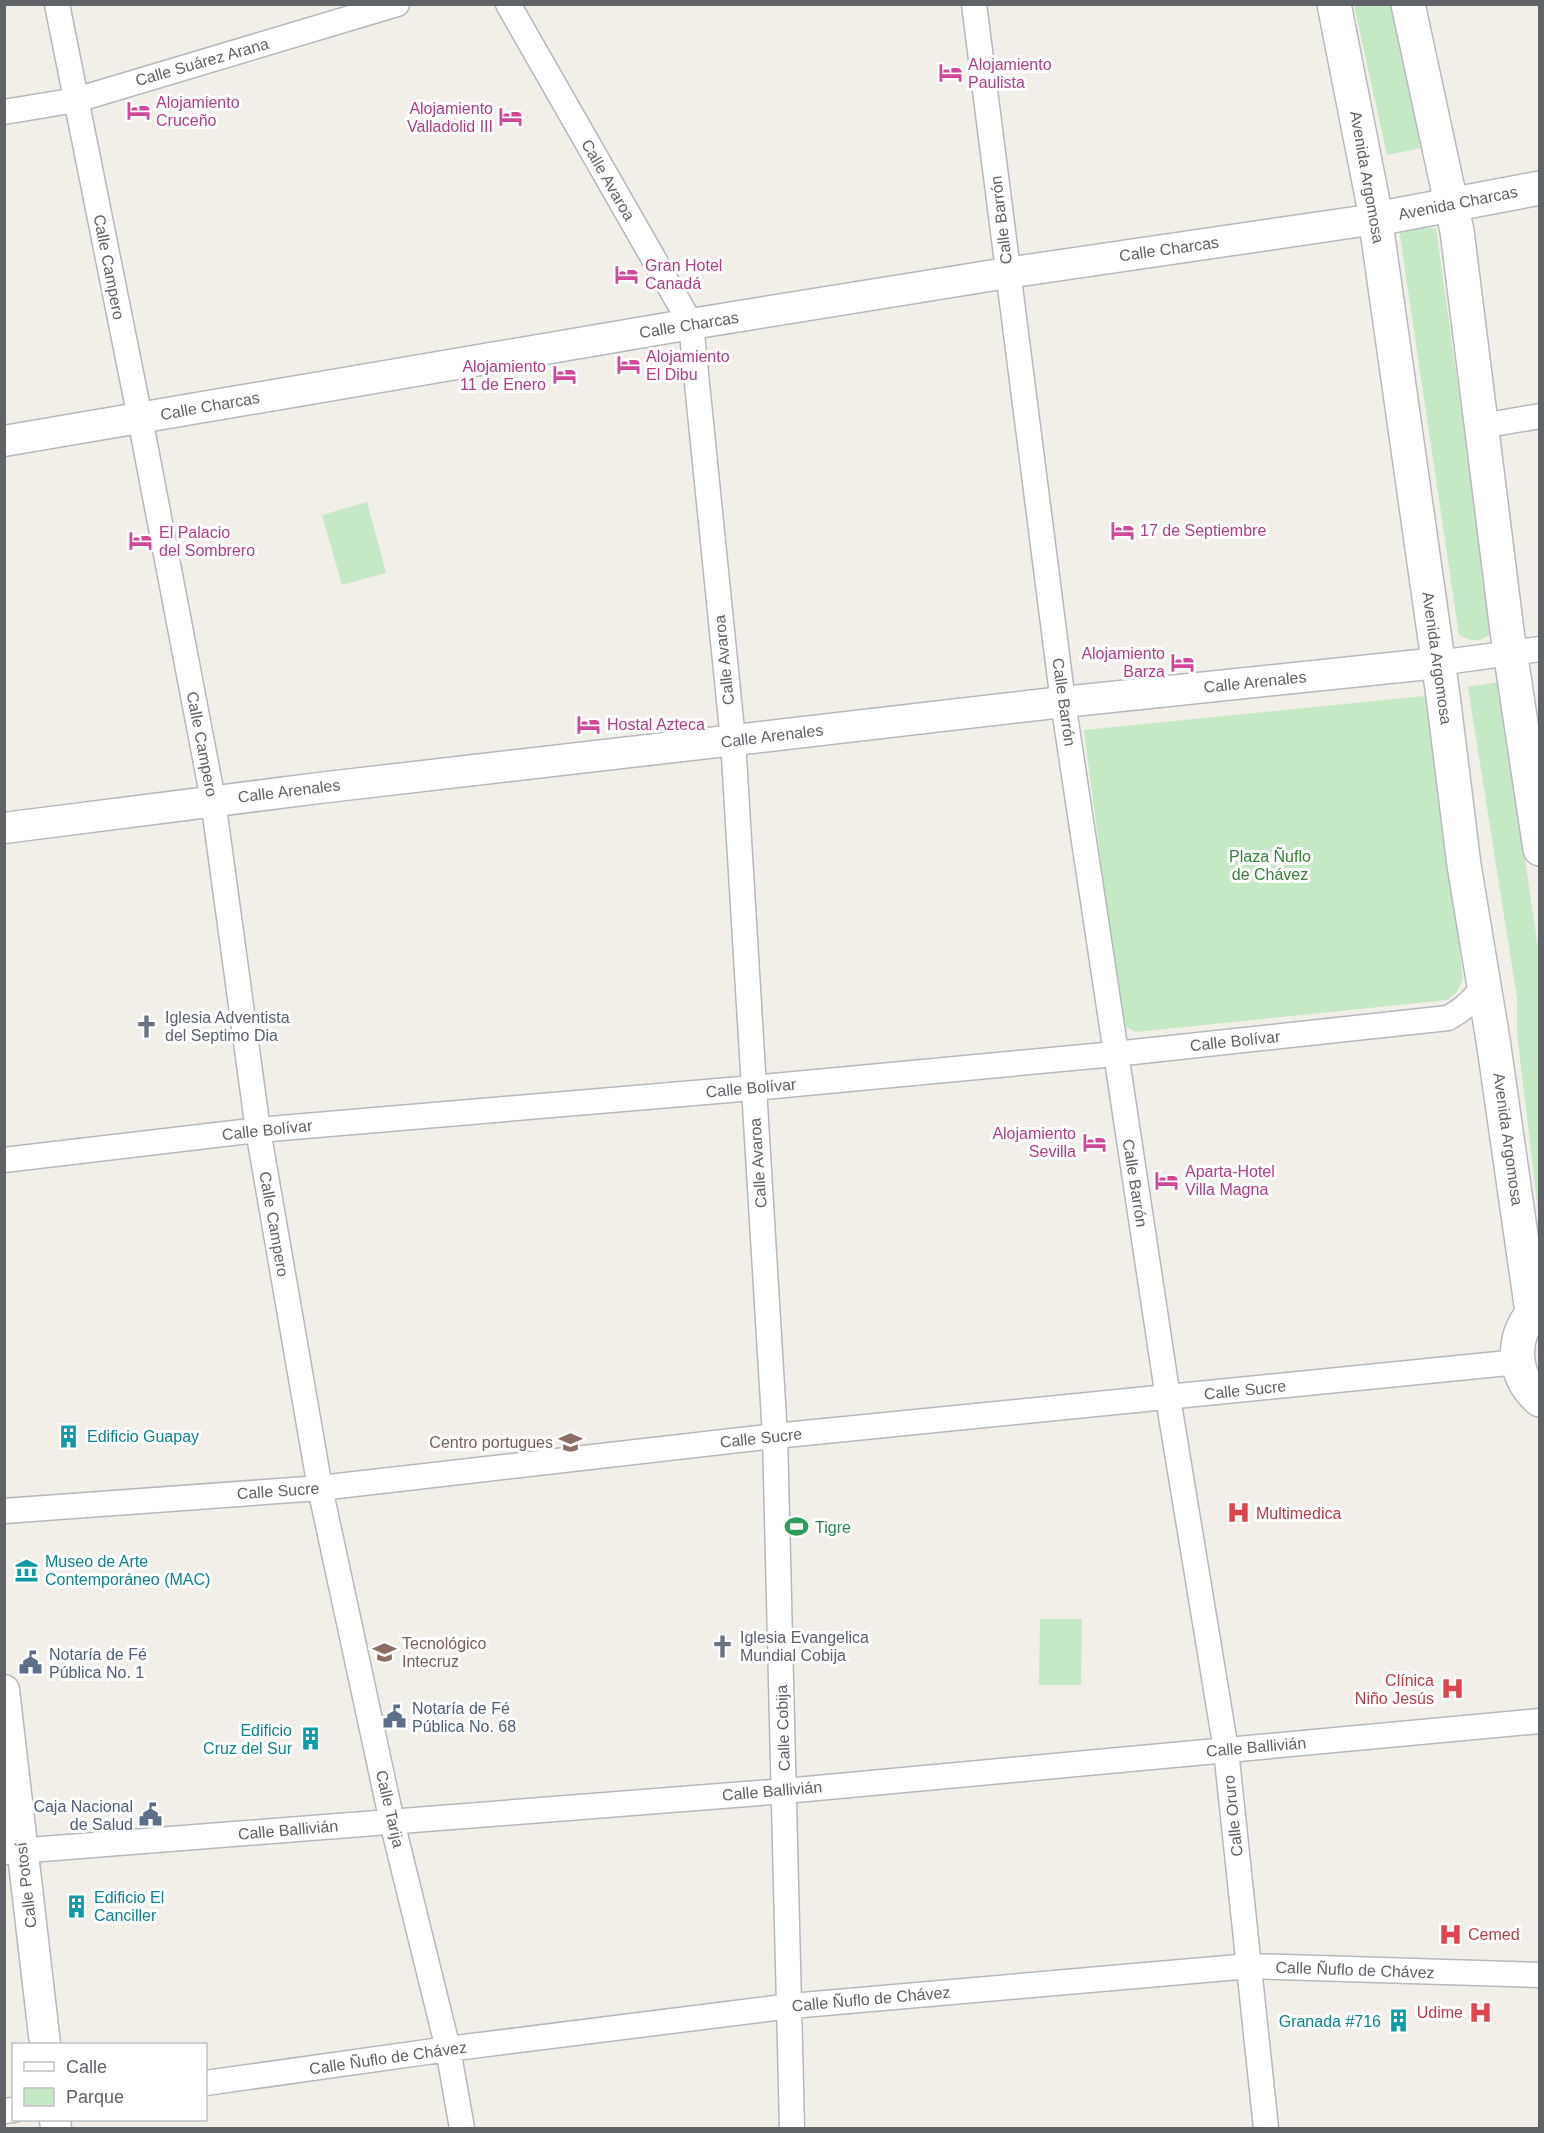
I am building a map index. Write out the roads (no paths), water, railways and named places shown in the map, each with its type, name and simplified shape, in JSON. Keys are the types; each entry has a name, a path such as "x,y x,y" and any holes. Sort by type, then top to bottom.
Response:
{"main road":[{"name":"Avenida Argomosa","path":"1334,4 1376,219 1464,865 1536,1309"},
{"path":"1408,4 1455,217 1482,426 1525,650 1539,849"},
{"name":"Avenida Charcas","path":"1376,219 1455,217 1485,198 1539,188"},
{"path":"1532,1392 1518,1339 1524,1325 1536,1309"}],"street":[{"name":"Calle Campero","path":"57,4 140,418 213,800 258,1130 320,1488"},
{"name":"Calle Suárez Arana","path":"4,112 76,100 397,4"},
{"name":"Calle Avaroa","path":"508,4 691,324 733,740 775,1436"},
{"name":"Calle Barrón","path":"974,4 1064,702 1167,1398"},
{"name":"Calle Charcas","path":"4,441 691,324 1007,273 1376,219"},
{"path":"1482,426 1539,416"},
{"name":"Calle Arenales","path":"4,828 213,800 1064,702 1438,663 1525,650"},
{"name":"Calle Bolívar","path":"4,1160 258,1130 753,1089 1116,1054 1448,1018 1461,1011 1475,998 1484,985"},
{"name":"Calle Sucre","path":"4,1511 320,1488 775,1436 1167,1398 1532,1392"},
{"name":"Calle Oruro","path":"1167,1398 1226,1750 1266,2128"},
{"name":"Calle Cobija","path":"775,1436 791,2006 792,2128"},
{"name":"Calle Tarija","path":"320,1488 392,1822 448,2049 462,2128"},
{"name":"Calle Potosí","path":"4,1690 13,1852 45,2043"},
{"name":"Calle Ballivián","path":"13,1852 784,1791 1539,1721"},
{"name":"Calle Ñuflo de Chávez","path":"207,2082 791,2006 1250,1966 1539,1975"}],"place":[{"name":"Alojamiento Paulista","path":"950,73"},
{"name":"Alojamiento Cruceño","path":"138,111"},
{"name":"Alojamiento Valladolid III","path":"511,117"},
{"name":"Gran Hotel Canadá","path":"627,274"},
{"name":"Alojamiento El Dibu","path":"628,365"},
{"name":"Alojamiento 11 de Enero","path":"564,375"},
{"name":"17 de Septiembre","path":"1122,530"},
{"name":"El Palacio del Sombrero","path":"141,541"},
{"name":"Alojamiento Barza","path":"1183,662"},
{"name":"Hostal Azteca","path":"589,724"},
{"name":"Iglesia Adventista del Septimo Dia","path":"147,1026"},
{"name":"Alojamiento Sevilla","path":"1094,1142"},
{"name":"Aparta-Hotel Villa Magna","path":"1167,1180"},
{"name":"Edificio Guapay","path":"69,1436"},
{"name":"Centro portugues","path":"571,1442"},
{"name":"Multimedica","path":"1238,1513"},
{"name":"Tigre","path":"797,1527"},
{"name":"Museo de Arte Contemporáneo (MAC)","path":"27,1570"},
{"name":"Iglesia Evangelica Mundial Cobija","path":"722,1646"},
{"name":"Tecnológico Intecruz","path":"384,1652"},
{"name":"Notaría de Fé Pública No. 1","path":"31,1663"},
{"name":"Clínica Niño Jesús","path":"1452,1689"},
{"name":"Notaría de Fé Pública No. 68","path":"394,1717"},
{"name":"Edificio Cruz del Sur","path":"310,1739"},
{"name":"Caja Nacional de Salud","path":"151,1815"},
{"name":"Edificio El Canciller","path":"76,1906"},
{"name":"Cemed","path":"1450,1934"},
{"name":"Udime","path":"1481,2012"},
{"name":"Granada #716","path":"1399,2021"}],"park label":[{"name":"Plaza Ñuflo de Chávez","path":"1270,865"}]}
